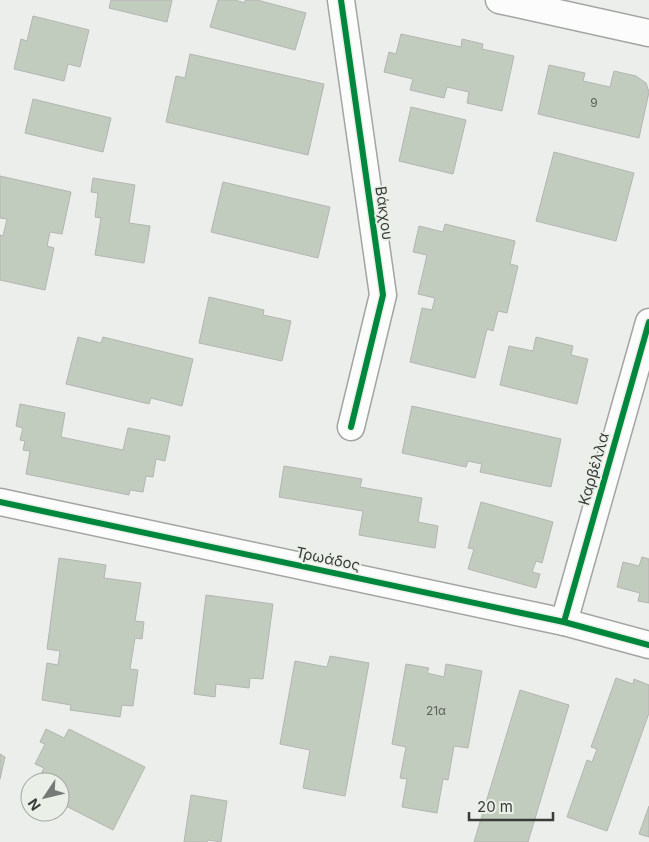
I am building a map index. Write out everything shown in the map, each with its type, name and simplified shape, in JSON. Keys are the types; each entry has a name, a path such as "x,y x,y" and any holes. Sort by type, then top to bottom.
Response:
{"street":[{"name":"Βάκχου","path":"341,0 383,295 350,427"},
{"path":"499,0 649,33"},
{"name":"Καρβέλλα","path":"564,622 649,322"},
{"name":"Τρωάδος","path":"0,502 564,622 649,645"}],"building":[{"path":"111,0 172,0 167,22 109,8"},
{"path":"218,0 235,0 245,3 245,0 257,0 306,13 295,50 210,27"},
{"path":"33,16 89,30 80,67 68,64 64,81 14,69 21,39 27,41"},
{"path":"401,34 461,47 462,39 483,44 482,49 514,56 502,111 467,103 469,92 447,87 444,98 410,90 413,79 384,72 389,52 396,54"},
{"path":"190,54 324,84 308,155 166,122 176,76 185,78"},
{"path":"549,65 585,73 583,81 610,87 614,71 636,76 646,83 649,92 639,138 538,114"},
{"path":"33,99 111,118 103,152 25,133"},
{"path":"411,107 466,120 453,174 399,161"},
{"path":"554,152 634,173 616,241 536,221"},
{"path":"0,176 71,192 62,234 50,232 47,246 54,248 45,290 0,280 0,235 3,236 7,219 0,218"},
{"path":"93,178 135,185 129,223 150,226 144,263 95,255 101,218 95,217 98,193 91,192"},
{"path":"223,182 330,207 318,258 211,232"},
{"path":"445,224 515,241 510,264 518,266 507,313 498,311 493,331 487,329 475,378 410,362 422,308 432,310 435,298 418,294 427,255 413,252 419,226 443,232"},
{"path":"209,297 264,310 263,315 291,321 282,361 199,343"},
{"path":"78,337 101,343 103,337 193,359 182,406 151,398 149,404 66,384"},
{"path":"536,337 573,346 571,355 588,359 577,404 500,385 509,346 533,351"},
{"path":"20,404 65,413 61,437 123,450 128,428 170,436 165,461 156,459 153,477 146,476 143,492 130,490 129,495 26,474 30,451 23,450 25,441 20,440 23,428 16,426"},
{"path":"412,406 561,439 551,487 480,472 482,464 468,461 466,467 402,453"},
{"path":"284,466 362,479 360,487 422,498 418,522 438,526 435,548 359,535 363,511 279,497"},
{"path":"481,502 553,522 542,563 536,561 532,572 540,574 536,588 468,569 474,549 468,548"},
{"path":"642,557 649,559 649,603 638,601 640,593 617,587 623,562 639,566"},
{"path":"59,558 106,565 104,578 141,583 135,621 144,622 142,639 135,638 130,669 138,670 133,706 122,705 120,717 70,710 71,705 42,700 47,663 58,665 60,651 47,649"},
{"path":"206,595 273,604 263,679 250,678 249,688 216,684 215,697 194,694"},
{"path":"330,656 369,663 345,796 303,788 310,750 280,744 295,661 327,667"},
{"path":"406,664 429,668 427,673 444,677 446,664 482,671 468,748 454,746 448,780 443,779 437,813 402,807 407,779 400,778 406,747 392,744"},
{"path":"616,678 633,684 634,679 649,685 649,713 607,831 567,817 587,760 592,762 597,749 591,747"},
{"path":"520,690 569,705 528,842 474,842"},
{"path":"46,729 64,738 69,729 145,767 113,830 70,808 70,772 42,772 44,768 35,764 45,744 40,742"},
{"path":"0,754 5,757 0,779"},
{"path":"191,795 227,801 221,842 208,840 207,842 184,842"},
{"path":"649,806 649,837 639,834"}],"cycle path":[{"path":"341,0 383,295 351,427"},
{"path":"564,622 649,322"},
{"path":"0,502 564,622 649,645"}]}
